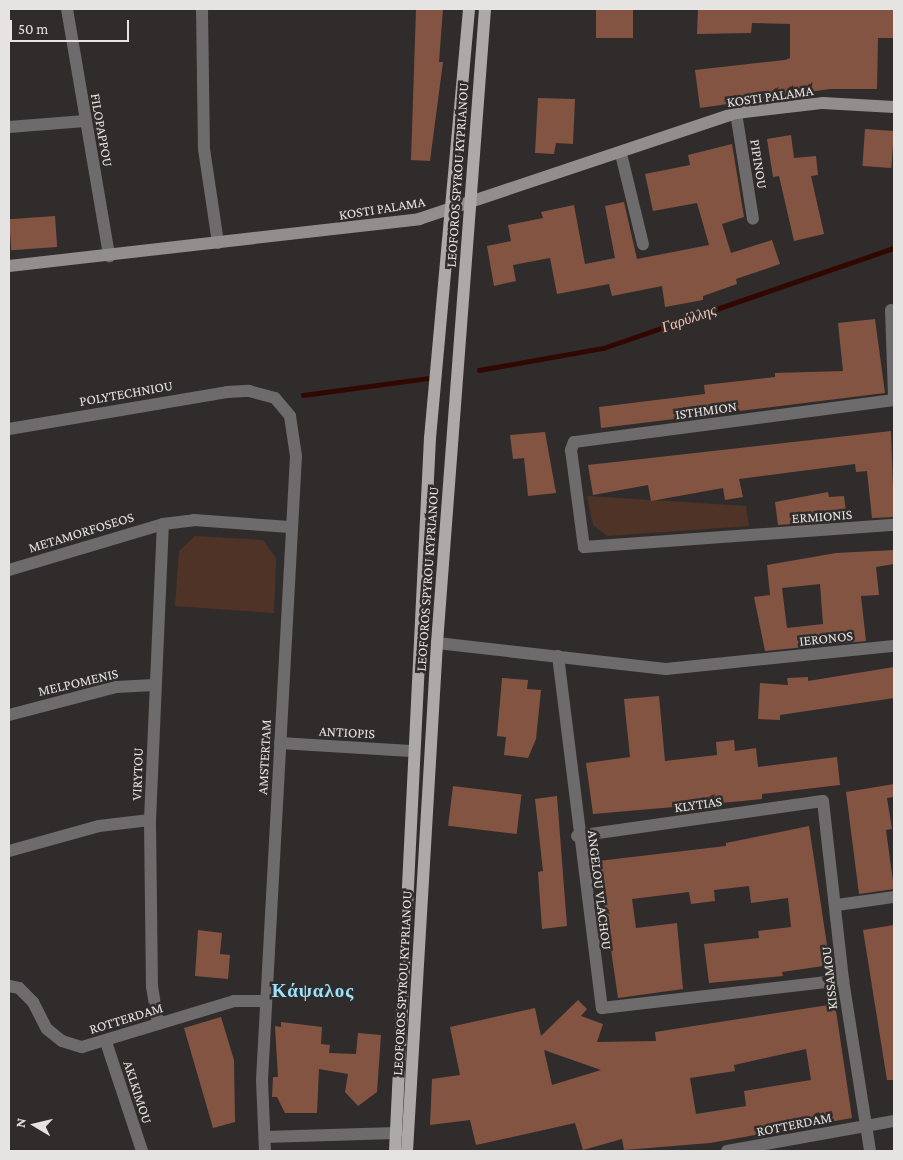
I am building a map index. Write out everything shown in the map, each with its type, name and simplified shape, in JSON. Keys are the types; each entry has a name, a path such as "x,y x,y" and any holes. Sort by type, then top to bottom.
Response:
{"main road":[{"name":"LEOFOROS SPYROU KYPRIANOU","path":"395,1151 411,751 430,438 469,9"},
{"name":"LEOFOROS SPYROU KYPRIANOU","path":"407,1151 437,643 485,9"}],"street":[{"name":"FILOPAPPOU","path":"67,9 109,256"},
{"path":"202,9 204,149 218,243"},
{"name":"KOSTI PALAMA","path":"9,266 419,220 470,205 736,113 823,103 894,108"},
{"name":"PIPINOU","path":"736,113 753,219"},
{"path":"9,127 85,121"},
{"path":"621,154 643,244"},
{"path":"891,310 894,396"},
{"name":"POLYTECHNIOU","path":"9,429 249,391"},
{"name":"AMSTERTAM","path":"249,391 275,398 290,416 296,435 262,1080 265,1151"},
{"name":"ISTHMION","path":"576,493 571,450 574,442 894,400"},
{"name":"ERMIONIS","path":"576,493 584,547 894,525"},
{"name":"METAMORFOSEOS","path":"9,570 163,524 194,520 290,527"},
{"name":"VIRYTOU","path":"158,1024 152,987 150,820 154,685 163,524"},
{"path":"437,643 558,656"},
{"name":"IERONOS","path":"558,656 618,667 666,669 894,646"},
{"name":"ANGELOU VLACHOU","path":"558,656 577,836 602,1008 842,980"},
{"name":"MELPOMENIS","path":"9,715 116,687 154,685"},
{"name":"ANTIOPIS","path":"280,743 411,751"},
{"name":"KLYTIAS","path":"577,836 823,801"},
{"name":"KISSAMOU","path":"823,801 837,905 842,980 870,1151"},
{"path":"9,851 99,826 150,820"},
{"path":"837,905 894,897"},
{"name":"ROTTERDAM","path":"14,987 47,1029 62,1041 82,1046 106,1042 234,1001 266,1001"},
{"name":"AKLKIMOU","path":"106,1042 142,1151"},
{"name":"ROTTERDAM","path":"727,1151 894,1121"},
{"path":"265,1137 396,1133"}],"shaded area":[{"path":"587,496 746,506 749,526 607,536 593,525"},
{"path":"195,536 263,540 276,558 274,613 175,606 179,551"}],"building":[{"path":"416,9 443,9 439,62 443,62 430,161 411,160"},
{"path":"596,9 633,9 633,38 596,38"},
{"path":"698,9 894,9 894,38 878,38 877,89 830,89 700,108 695,70 790,58 790,24 752,23 751,33 697,34"},
{"path":"538,98 575,99 573,144 556,143 554,154 535,153"},
{"path":"865,129 894,131 891,168 862,166"},
{"path":"791,135 794,158 816,156 818,175 811,176 824,234 794,241 779,176 773,177 767,139"},
{"path":"732,144 744,217 722,224 731,253 772,240 780,264 736,279 737,284 703,296 703,300 665,307 662,286 612,296 609,284 557,294 550,258 513,265 516,281 494,286 487,246 511,241 508,225 543,218 541,212 574,205 585,264 615,258 605,206 624,202 637,259 709,245 697,203 653,211 645,174 690,165 688,155"},
{"path":"55,216 57,247 11,250 9,219"},
{"path":"875,319 885,393 601,428 599,407 705,394 704,385 775,377 775,373 843,371 838,323"},
{"path":"891,431 894,517 872,518 867,471 856,472 855,464 739,479 743,497 725,500 723,488 651,501 648,485 593,495 588,465"},
{"path":"545,432 556,493 528,496 524,458 513,459 510,435"},
{"path":"828,492 829,497 844,496 847,520 778,525 775,502"},
{"path":"894,550 894,564 876,567 879,595 861,596 866,641 765,651 754,597 770,595 767,565 836,553","holes":["820,584 823,624 787,628 782,588"]},
{"path":"894,667 894,698 780,715 780,720 758,719 760,683 788,685 787,678 808,677 808,681"},
{"path":"502,678 528,680 527,689 541,690 536,739 528,758 504,755 506,737 497,736"},
{"path":"659,696 665,761 717,755 716,742 734,740 735,751 756,748 758,767 837,757 840,785 762,794 762,799 593,814 586,763 630,757 624,699"},
{"path":"894,784 894,797 887,798 892,829 886,830 894,889 859,894 846,792"},
{"path":"453,786 521,794 517,834 448,826"},
{"path":"557,796 567,926 542,929 538,872 543,871 535,799"},
{"path":"809,826 830,965 782,972 783,976 709,983 704,944 759,938 758,931 791,927 788,898 751,903 749,886 714,890 715,901 691,904 689,892 632,899 636,928 677,923 683,989 618,998 598,861 726,846 726,843"},
{"path":"894,925 894,1080 887,1080 863,930"},
{"path":"198,930 222,933 220,954 230,955 228,979 195,976"},
{"path":"578,1000 587,1009 581,1016 603,1024 597,1042 656,1041 655,1032 835,1004 852,1118 710,1143 624,1150 622,1139 583,1150 575,1123 476,1145 470,1120 430,1125 432,1079 460,1075 450,1027 535,1008 541,1036","holes":["806,1049 811,1080 744,1091 746,1106 696,1114 690,1078 735,1071 734,1065","544,1050 601,1070 552,1085"]},
{"path":"221,1017 234,1060 235,1122 213,1128 184,1028"},
{"path":"281,1022 322,1027 321,1044 330,1045 329,1053 356,1054 358,1033 381,1035 377,1092 358,1106 345,1092 348,1074 319,1069 317,1113 285,1113 277,1097 272,1097 273,1077 278,1077 275,1026 281,1027"}],"waterway":[{"name":"Γαρύλλης","path":"479,370 603,348 894,248"},
{"name":"Γαρύλλης","path":"303,395 428,378"}],"district":[{"name":"Κάψαλος","path":"313,991"}]}
